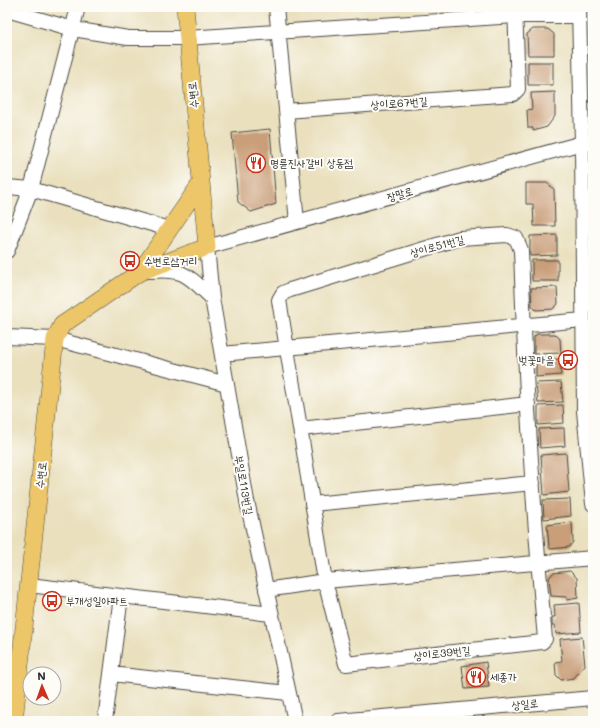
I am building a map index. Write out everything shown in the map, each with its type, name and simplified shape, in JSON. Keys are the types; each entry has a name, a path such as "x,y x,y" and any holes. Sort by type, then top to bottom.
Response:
{"main road":[{"name":"수변로","path":"14,721 12,702 29,585 55,339 62,325 140,272 207,247 184,7"},
{"name":"수변로","path":"140,272 168,229 201,183"}],"street":[{"path":"7,251 32,189 78,7"},
{"path":"276,7 297,222"},
{"path":"7,10 73,29 128,38 187,38 278,32 515,11 579,12 588,143 583,320 584,411 593,504"},
{"name":"상이로67번길","path":"286,111 513,94 518,88 515,11"},
{"name":"장말로","path":"207,247 588,143"},
{"path":"7,187 32,189 168,229"},
{"name":"상이로51번길","path":"279,300 283,293 290,290 460,238 507,235 516,238 521,250 523,325 528,404"},
{"name":"부일로113번길","path":"207,247 212,298 247,501 294,721"},
{"path":"140,272 166,270 186,274 212,298"},
{"name":"상이로39번길","path":"279,300 325,581 346,664 542,642 545,639 538,563 528,404"},
{"path":"222,354 583,320"},
{"path":"7,337 55,339 227,384"},
{"path":"300,429 528,404"},
{"path":"312,504 533,483"},
{"path":"266,590 325,581 593,558"},
{"path":"29,585 271,614"},
{"path":"105,721 121,596"},
{"path":"111,674 288,693"},
{"name":"상일로","path":"338,721 593,698"}],"building":[{"path":"533,29 548,29 554,34 554,55 528,55 527,34"},
{"path":"528,62 553,62 553,85 528,85"},
{"path":"555,92 555,116 547,127 533,131 533,128 528,128 527,110 532,109 531,93"},
{"path":"270,129 276,204 251,212 238,202 232,133"},
{"path":"526,183 547,183 554,189 555,226 534,226 533,204 526,204"},
{"path":"557,235 557,255 530,256 530,236"},
{"path":"532,260 558,260 558,281 532,281"},
{"path":"557,287 558,304 553,309 536,310 532,306 531,288"},
{"path":"537,334 555,334 560,339 561,353 534,354 534,337"},
{"path":"560,359 561,375 536,377 536,360"},
{"path":"561,382 563,402 538,403 536,383"},
{"path":"563,405 564,423 538,425 538,406"},
{"path":"564,428 565,446 540,448 539,429"},
{"path":"566,453 569,492 544,495 541,455"},
{"path":"570,499 571,516 544,519 543,500"},
{"path":"572,522 573,542 569,547 551,549 549,547 547,525"},
{"path":"570,571 577,578 578,598 567,600 567,597 551,596 549,578 553,573"},
{"path":"579,603 581,632 556,634 555,625 552,625 552,617 555,617 554,605"},
{"path":"582,637 585,665 574,678 561,680 556,675 555,662 562,661 560,639"},
{"path":"486,662 489,687 465,689 462,666"}],"place":[{"name":"명륜진사갈비 상동점","path":"256,163"},
{"name":"수변로삼거리","path":"130,261"},
{"name":"벚꽃마을","path":"568,360"},
{"name":"부개성일아파트","path":"52,601"},
{"name":"세종가","path":"476,677"}]}
